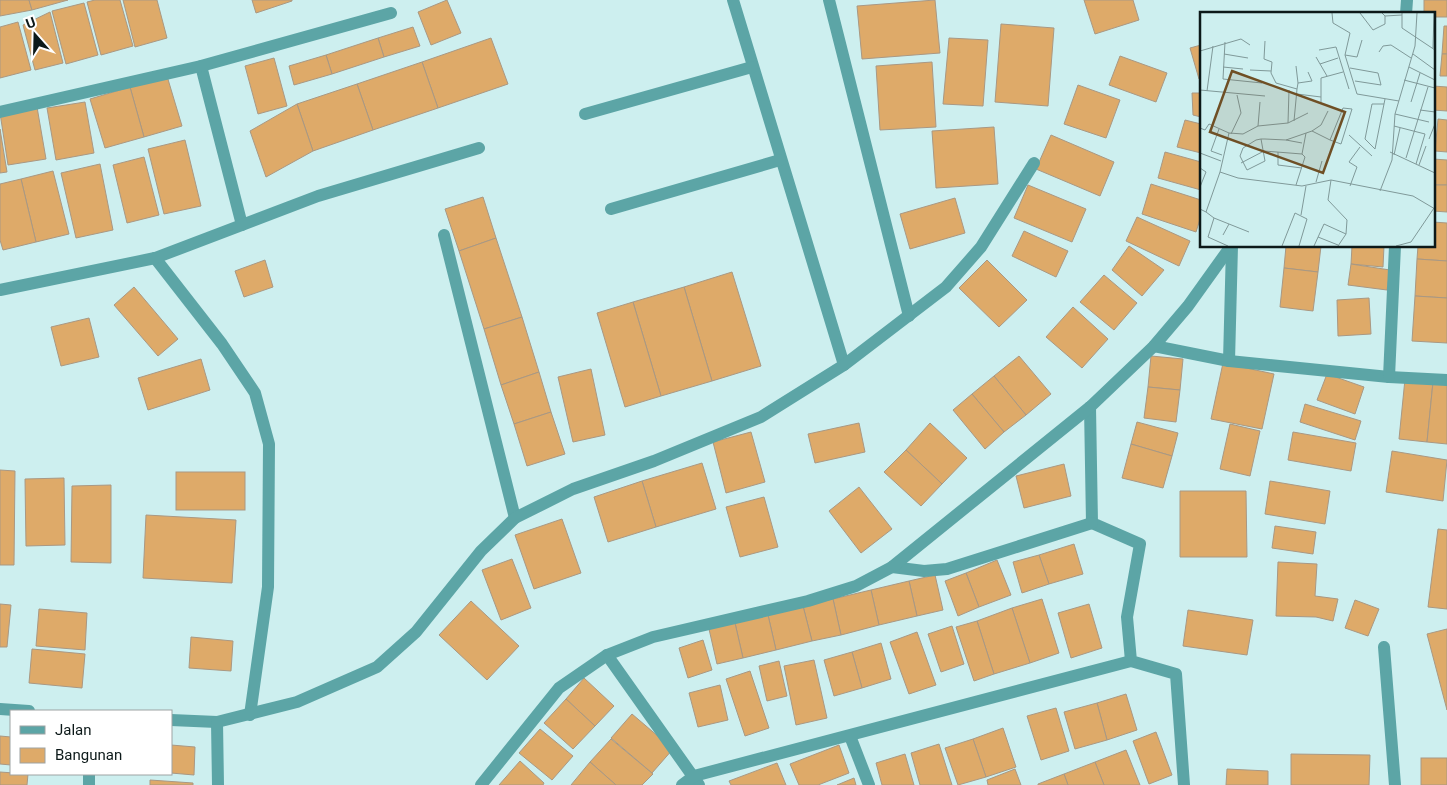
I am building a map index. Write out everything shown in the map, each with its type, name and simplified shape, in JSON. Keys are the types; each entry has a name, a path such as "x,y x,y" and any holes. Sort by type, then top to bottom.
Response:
{"street":[{"path":"733,0 780,160 844,365"},
{"path":"829,0 909,316"},
{"path":"0,112 201,66 392,13"},
{"path":"201,66 242,225"},
{"path":"585,114 752,67"},
{"path":"0,290 155,258 364,180 479,148"},
{"path":"611,209 780,160"},
{"path":"172,720 218,722 250,715 297,702 377,667 416,632 480,551 515,518 573,489 654,460 762,417 844,365 909,316 946,287 981,247 1034,163"},
{"path":"444,235 515,518"},
{"path":"481,785 558,688 607,655 653,637 808,600 856,586 892,567 1090,407 1154,346 1188,306 1230,248"},
{"path":"1229,361 1231,248"},
{"path":"1389,376 1395,248"},
{"path":"155,258 222,344 255,393 270,444 268,587 250,715"},
{"path":"1154,346 1229,361 1447,380"},
{"path":"1090,407 1092,522"},
{"path":"892,567 924,571 947,569 1092,522 1140,544 1127,617 1131,660"},
{"path":"1384,648 1395,785"},
{"path":"607,655 697,780"},
{"path":"682,785 850,736 1131,660 1176,674 1184,785"},
{"path":"0,708 19,710"},
{"path":"218,722 218,785"},
{"path":"850,736 869,785"}],"building":[{"path":"0,0 29,0 32,10 0,16"},
{"path":"29,0 68,0 32,10"},
{"path":"95,0 120,0 133,46 101,55 87,2"},
{"path":"123,0 157,0 167,38 135,47"},
{"path":"252,0 292,0 292,1 256,13"},
{"path":"447,0 461,33 431,45 418,12"},
{"path":"935,0 940,53 862,59 857,6"},
{"path":"1084,0 1133,0 1139,20 1095,34"},
{"path":"1424,0 1447,0 1447,17 1434,17 1434,12 1424,12"},
{"path":"84,3 98,55 66,64 52,11"},
{"path":"50,12 63,63 35,70 23,25"},
{"path":"18,22 31,70 0,78 0,27"},
{"path":"1001,24 1054,28 1048,106 995,102"},
{"path":"1444,26 1447,26 1447,54 1442,54"},
{"path":"413,27 420,46 384,57 378,38"},
{"path":"378,38 384,57 332,74 326,55"},
{"path":"491,38 508,84 438,108 422,62"},
{"path":"949,38 988,40 983,106 943,104"},
{"path":"1200,45 1199,79 1190,48"},
{"path":"1442,54 1447,54 1447,76 1440,76"},
{"path":"326,55 332,74 294,85 289,66"},
{"path":"1120,56 1167,73 1156,102 1109,85"},
{"path":"274,58 287,106 258,114 245,66"},
{"path":"422,62 438,108 373,130 357,84"},
{"path":"932,62 936,127 880,130 876,66"},
{"path":"167,76 182,126 144,137 130,87"},
{"path":"357,84 373,130 313,151 297,104"},
{"path":"1078,85 1120,100 1106,138 1064,124"},
{"path":"1434,86 1447,87 1447,111 1434,110"},
{"path":"130,87 144,137 105,148 90,99"},
{"path":"1192,93 1200,93 1200,117 1193,115"},
{"path":"85,102 94,153 56,160 47,108"},
{"path":"297,104 313,151 266,177 250,131"},
{"path":"37,107 46,159 8,165 0,113"},
{"path":"1438,119 1447,120 1447,152 1435,151"},
{"path":"1185,120 1200,124 1200,153 1177,147"},
{"path":"994,127 998,184 936,188 932,131"},
{"path":"0,129 7,172 0,173"},
{"path":"1051,135 1114,162 1100,196 1036,169"},
{"path":"185,140 201,206 164,214 148,149"},
{"path":"1165,152 1200,162 1200,190 1158,178"},
{"path":"144,157 159,215 127,223 113,165"},
{"path":"1434,159 1447,160 1447,185 1434,185"},
{"path":"100,164 113,230 76,238 61,173"},
{"path":"53,171 69,234 36,242 21,179"},
{"path":"21,179 36,242 3,250 0,240 0,184"},
{"path":"1151,184 1200,200 1200,219 1196,232 1142,214"},
{"path":"1028,185 1086,209 1072,242 1014,218"},
{"path":"1434,185 1447,185 1447,212 1434,211"},
{"path":"483,197 496,238 459,251 445,209"},
{"path":"955,198 965,233 910,249 900,214"},
{"path":"1137,217 1190,241 1179,266 1126,241"},
{"path":"1434,222 1447,223 1447,261 1417,259 1418,248 1434,248"},
{"path":"1024,231 1068,251 1056,277 1012,256"},
{"path":"496,238 522,317 484,329 459,251"},
{"path":"1129,246 1164,270 1142,296 1112,270"},
{"path":"1286,248 1321,248 1318,272 1284,268"},
{"path":"1352,248 1384,248 1383,267 1351,264"},
{"path":"1417,259 1447,261 1447,298 1415,296"},
{"path":"265,260 273,287 244,297 235,271"},
{"path":"987,260 1027,300 999,327 959,288"},
{"path":"1351,264 1390,270 1387,290 1348,285"},
{"path":"1284,268 1318,272 1313,311 1280,307"},
{"path":"732,272 761,366 712,381 684,287"},
{"path":"1104,275 1137,303 1114,330 1080,302"},
{"path":"134,287 178,339 158,356 114,305"},
{"path":"684,287 712,381 661,396 633,302"},
{"path":"1415,296 1447,298 1447,343 1412,341"},
{"path":"1369,298 1371,334 1338,336 1337,300"},
{"path":"633,302 661,396 625,407 597,313"},
{"path":"1073,307 1108,339 1082,368 1046,337"},
{"path":"522,317 539,372 501,385 484,329"},
{"path":"89,318 99,357 61,366 51,327"},
{"path":"1019,356 1051,394 1026,415 994,376"},
{"path":"1151,356 1183,359 1180,390 1148,387"},
{"path":"201,359 210,390 148,410 138,378"},
{"path":"1223,363 1274,374 1262,429 1211,419"},
{"path":"591,369 605,435 573,442 558,377"},
{"path":"539,372 551,412 514,424 501,385"},
{"path":"1327,374 1364,387 1355,414 1317,400"},
{"path":"994,376 1026,415 1004,432 972,394"},
{"path":"1405,379 1433,382 1427,442 1399,439"},
{"path":"1433,382 1447,383 1447,444 1427,442"},
{"path":"1148,387 1180,390 1176,422 1144,418"},
{"path":"972,394 1004,432 985,449 953,410"},
{"path":"1305,404 1361,421 1355,440 1300,422"},
{"path":"551,412 565,454 527,466 514,424"},
{"path":"1137,422 1178,433 1172,456 1131,444"},
{"path":"859,423 865,452 815,463 808,434"},
{"path":"930,423 967,458 942,484 906,450"},
{"path":"1230,424 1260,431 1250,476 1220,469"},
{"path":"751,432 765,482 726,493 713,442"},
{"path":"1293,432 1356,443 1351,471 1288,460"},
{"path":"1131,444 1172,456 1163,488 1122,478"},
{"path":"906,450 942,484 921,506 884,472"},
{"path":"1392,451 1447,460 1443,501 1386,492"},
{"path":"702,463 716,509 656,527 642,481"},
{"path":"1064,464 1071,496 1024,508 1016,476"},
{"path":"0,470 15,471 14,565 0,565"},
{"path":"176,472 245,472 245,510 176,510"},
{"path":"64,478 65,545 26,546 25,479"},
{"path":"642,481 656,527 608,542 594,497"},
{"path":"1270,481 1330,491 1325,524 1265,514"},
{"path":"111,485 111,563 71,562 72,486"},
{"path":"859,487 892,529 861,553 829,511"},
{"path":"1180,491 1246,491 1247,557 1180,557"},
{"path":"764,497 778,547 740,557 726,507"},
{"path":"146,515 236,520 232,583 143,578"},
{"path":"562,519 581,573 534,589 515,535"},
{"path":"1275,526 1316,532 1313,554 1272,548"},
{"path":"1438,529 1447,530 1447,609 1428,607"},
{"path":"1074,544 1083,574 1049,584 1039,555"},
{"path":"1039,555 1049,584 1022,593 1013,562"},
{"path":"512,559 531,608 501,620 482,570"},
{"path":"997,560 1011,595 979,607 966,573"},
{"path":"1278,562 1317,564 1315,596 1338,599 1333,621 1316,617 1276,616"},
{"path":"966,573 979,607 958,616 945,581"},
{"path":"935,575 943,610 917,616 909,581"},
{"path":"909,581 917,616 879,625 871,590"},
{"path":"871,590 879,625 841,635 833,599"},
{"path":"833,599 841,635 812,641 803,606"},
{"path":"1042,599 1059,653 1030,663 1012,608"},
{"path":"1355,600 1379,609 1368,636 1345,628"},
{"path":"471,601 519,646 487,680 439,635"},
{"path":"0,604 11,605 7,647 0,647"},
{"path":"1089,604 1102,648 1071,658 1058,613"},
{"path":"803,606 812,641 776,650 768,615"},
{"path":"1012,608 1030,663 994,674 977,621"},
{"path":"39,609 87,613 85,650 36,646"},
{"path":"1188,610 1253,620 1247,655 1183,646"},
{"path":"768,615 776,650 743,658 735,623"},
{"path":"977,621 994,674 974,681 956,627"},
{"path":"735,623 743,658 717,664 709,629"},
{"path":"952,626 964,664 941,672 928,634"},
{"path":"1447,629 1447,710 1427,634"},
{"path":"917,632 936,685 909,694 890,642"},
{"path":"191,637 233,641 231,671 189,668"},
{"path":"703,640 712,670 688,678 679,648"},
{"path":"881,643 891,679 862,688 852,652"},
{"path":"32,649 85,654 82,688 29,683"},
{"path":"852,652 862,688 834,696 824,660"},
{"path":"814,660 827,718 796,725 784,666"},
{"path":"779,661 787,696 767,701 759,666"},
{"path":"750,671 769,728 745,736 726,679"},
{"path":"584,678 614,706 595,726 566,699"},
{"path":"720,685 728,720 698,727 689,693"},
{"path":"1126,694 1137,730 1107,740 1097,703"},
{"path":"566,699 595,726 573,749 544,723"},
{"path":"1097,703 1107,740 1075,749 1064,712"},
{"path":"1056,708 1069,751 1041,760 1027,716"},
{"path":"632,714 673,749 652,773 611,738"},
{"path":"1003,728 1016,767 986,777 973,739"},
{"path":"540,729 573,756 552,780 519,753"},
{"path":"1156,732 1172,775 1149,784 1133,741"},
{"path":"0,736 10,737 10,765 0,764"},
{"path":"611,739 653,774 642,785 616,785 590,762"},
{"path":"973,739 986,777 958,785 945,748"},
{"path":"939,744 952,785 920,785 911,753"},
{"path":"172,745 195,747 194,775 172,773"},
{"path":"839,745 849,773 818,785 799,785 790,764"},
{"path":"1126,750 1140,785 1104,785 1095,762"},
{"path":"905,754 914,785 882,785 876,763"},
{"path":"1291,754 1370,755 1369,785 1291,785"},
{"path":"1421,758 1447,758 1447,785 1421,785"},
{"path":"520,761 544,783 543,785 499,785"},
{"path":"590,762 616,785 571,785"},
{"path":"1095,762 1104,785 1068,785 1064,774"},
{"path":"777,763 786,785 731,785 729,781"},
{"path":"1015,769 1021,785 988,785 987,780"},
{"path":"1227,769 1268,771 1268,785 1226,785"},
{"path":"0,772 10,773 10,775 28,775 27,785 0,785"},
{"path":"1064,774 1068,785 1038,785 1038,784"},
{"path":"854,778 856,785 837,785"},
{"path":"150,780 193,783 193,785 150,785"}]}
